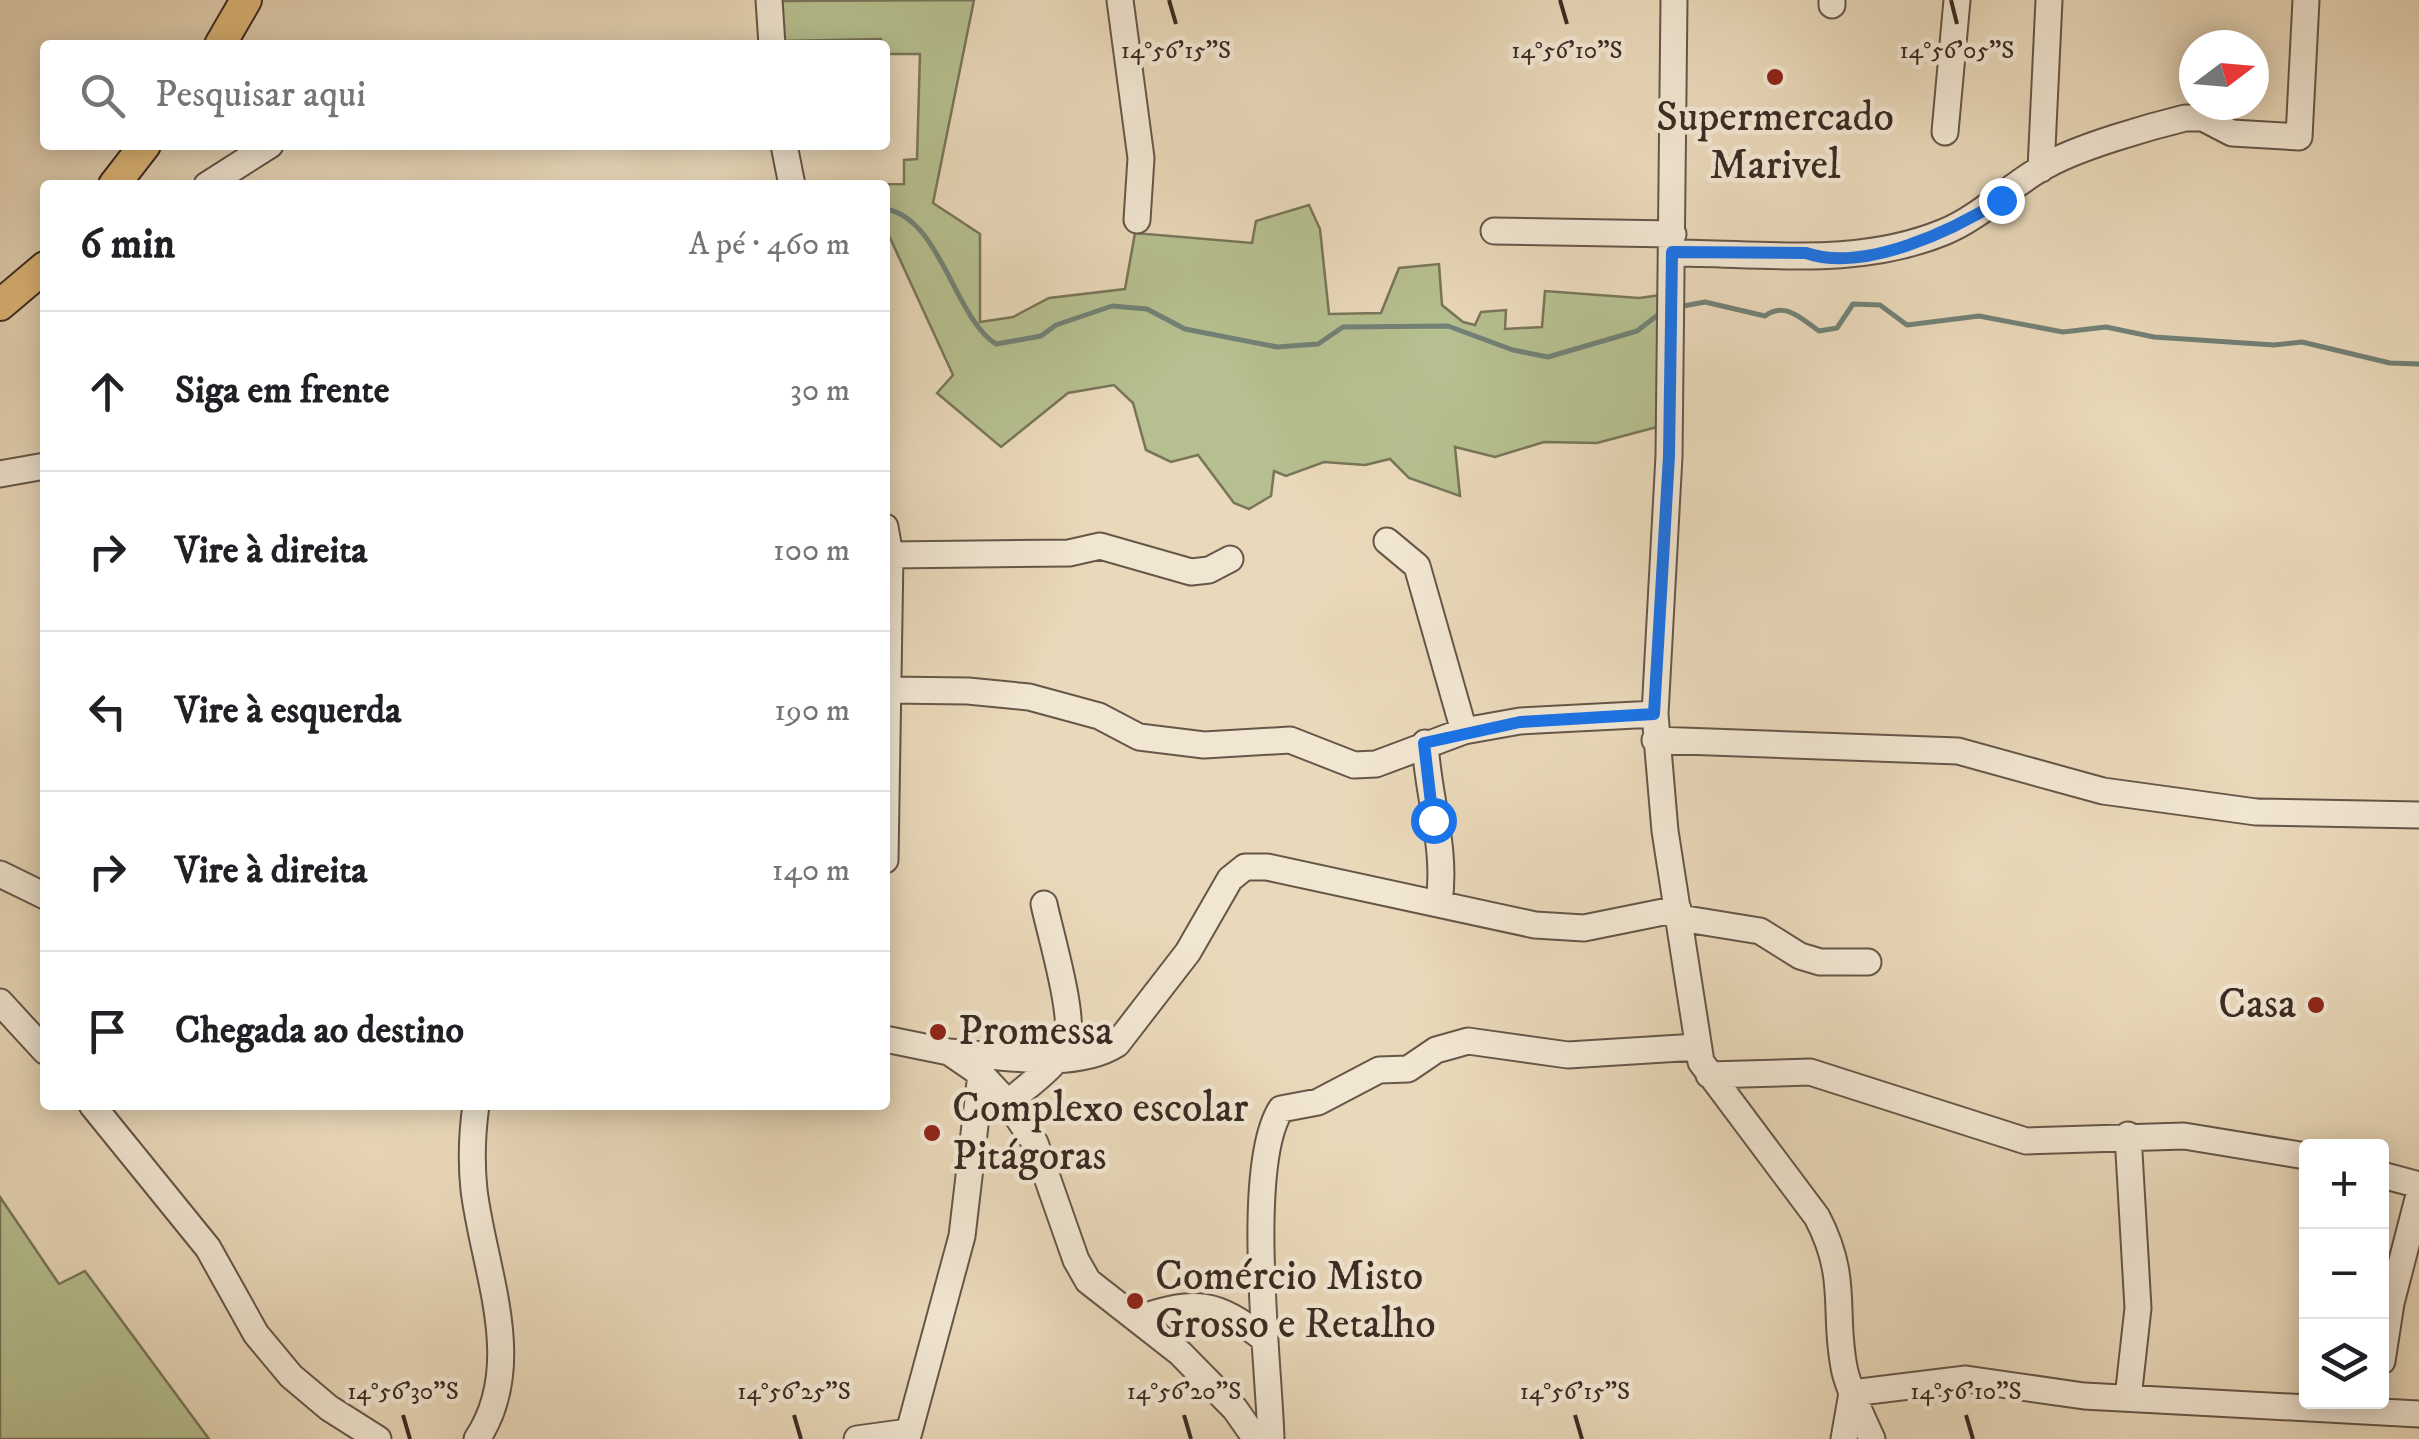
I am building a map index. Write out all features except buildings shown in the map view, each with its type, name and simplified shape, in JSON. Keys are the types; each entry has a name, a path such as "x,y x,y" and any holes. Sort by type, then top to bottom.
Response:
{"main road":[{"path":"223,40 246,0"},
{"path":"118,180 141,150"},
{"path":"0,305 40,271"}],"street":[{"path":"769,0 772,40"},
{"path":"1120,0 1141,158 1137,220"},
{"path":"1674,0 1669,456 1655,727 1697,1047 1708,1074 1818,1217 1830,1242 1840,1278 1844,1368 1872,1439"},
{"path":"1945,132 1956,0"},
{"path":"2040,168 2049,0"},
{"path":"1494,230 1836,258 1909,244 1968,221 2040,168 2185,118 2203,118 2232,133 2299,137 2306,0"},
{"path":"215,180 262,150"},
{"path":"785,150 791,180"},
{"path":"0,474 40,467"},
{"path":"1387,541 1417,566 1464,731"},
{"path":"890,556 1069,553 1100,546 1191,572 1209,570 1230,560"},
{"path":"890,690 968,691 1029,698 1099,716 1139,737 1204,745 1290,740 1354,765 1376,764 1464,731 1520,722 1655,727 1958,751 2104,791 2237,810 2419,815"},
{"path":"1424,743 1428,797 1443,861 1439,902"},
{"path":"890,1040 949,1052 1057,1058 1103,1053 1117,1044 1188,952 1230,879 1245,867 1267,867 1535,925 1584,928 1679,913 1760,931 1800,956 1820,962 1868,962"},
{"path":"0,874 40,894"},
{"path":"1008,1102 1057,1058 1068,1041 1044,904"},
{"path":"0,1002 40,1046"},
{"path":"1271,1439 1264,1338 1266,1146 1282,1109 1318,1102 1380,1070 1408,1070 1436,1050 1468,1041 1568,1055 1697,1047"},
{"path":"949,1052 981,1074 1008,1102 1035,1143 1076,1260 1105,1297 1140,1318 1235,1409 1256,1439"},
{"path":"1708,1074 1810,1072 2026,1140 2184,1136 2299,1155"},
{"path":"858,1439 907,1436 962,1236 981,1074"},
{"path":"96,1110 208,1248 256,1334 291,1376 378,1439"},
{"path":"475,1110 474,1192 497,1295 499,1363 496,1402 477,1439"},
{"path":"2128,1135 2138,1308 2128,1398"},
{"path":"2389,1177 2419,1184"},
{"path":"2389,1319 2419,1195"},
{"path":"1140,1318 1182,1304 1232,1314 1264,1338"},
{"path":"1852,1393 1966,1379 2128,1398 2299,1404"},
{"path":"1844,1439 1852,1393"},
{"path":"2389,1409 2419,1414"}],"green space":[{"path":"974,0 933,203 980,234 980,322 1013,317 1049,298 1125,289 1135,233 1252,243 1256,221 1309,205 1320,229 1329,314 1381,313 1399,268 1439,264 1442,305 1463,322 1475,325 1481,312 1506,310 1505,329 1542,327 1545,291 1639,298 1661,295 1657,427 1597,443 1544,442 1495,457 1455,447 1460,496 1409,478 1390,459 1365,465 1324,462 1286,476 1274,471 1271,496 1249,509 1234,503 1198,455 1171,462 1146,450 1133,403 1114,385 1068,393 1001,447 937,393 953,375 890,238 890,184 904,184 904,160 917,159 920,54 890,54 890,40 881,39 782,40 782,1"},
{"path":"0,1197 59,1284 85,1271 209,1439 0,1439"}],"waterway":[{"path":"890,211 904,216 920,230 969,313 996,344 1041,336 1056,325 1112,306 1147,309 1185,329 1277,347 1318,344 1343,327 1448,326 1513,350 1548,357 1637,331 1663,311"},
{"path":"1678,307 1705,302 1765,316 1786,311 1819,331 1837,328 1853,304 1880,305 1907,325 1979,316 2063,332 2106,327 2154,337 2274,345 2302,342 2390,363 2419,364"}],"place":[{"name":"Supermercado Marivel","path":"1775,77"},
{"name":"Casa","path":"2316,1005"},
{"name":"Promessa","path":"938,1032"},
{"name":"Complexo escolar Pitágoras","path":"932,1133"},
{"name":"Comércio Misto Grosso e Retalho","path":"1135,1301"}],"route":[{"path":"1433,820 1424,743 1464,731 1520,722 1654,714 1669,456 1672,252 1806,253 1821,258 1874,252 1944,232 2001,200"}]}
